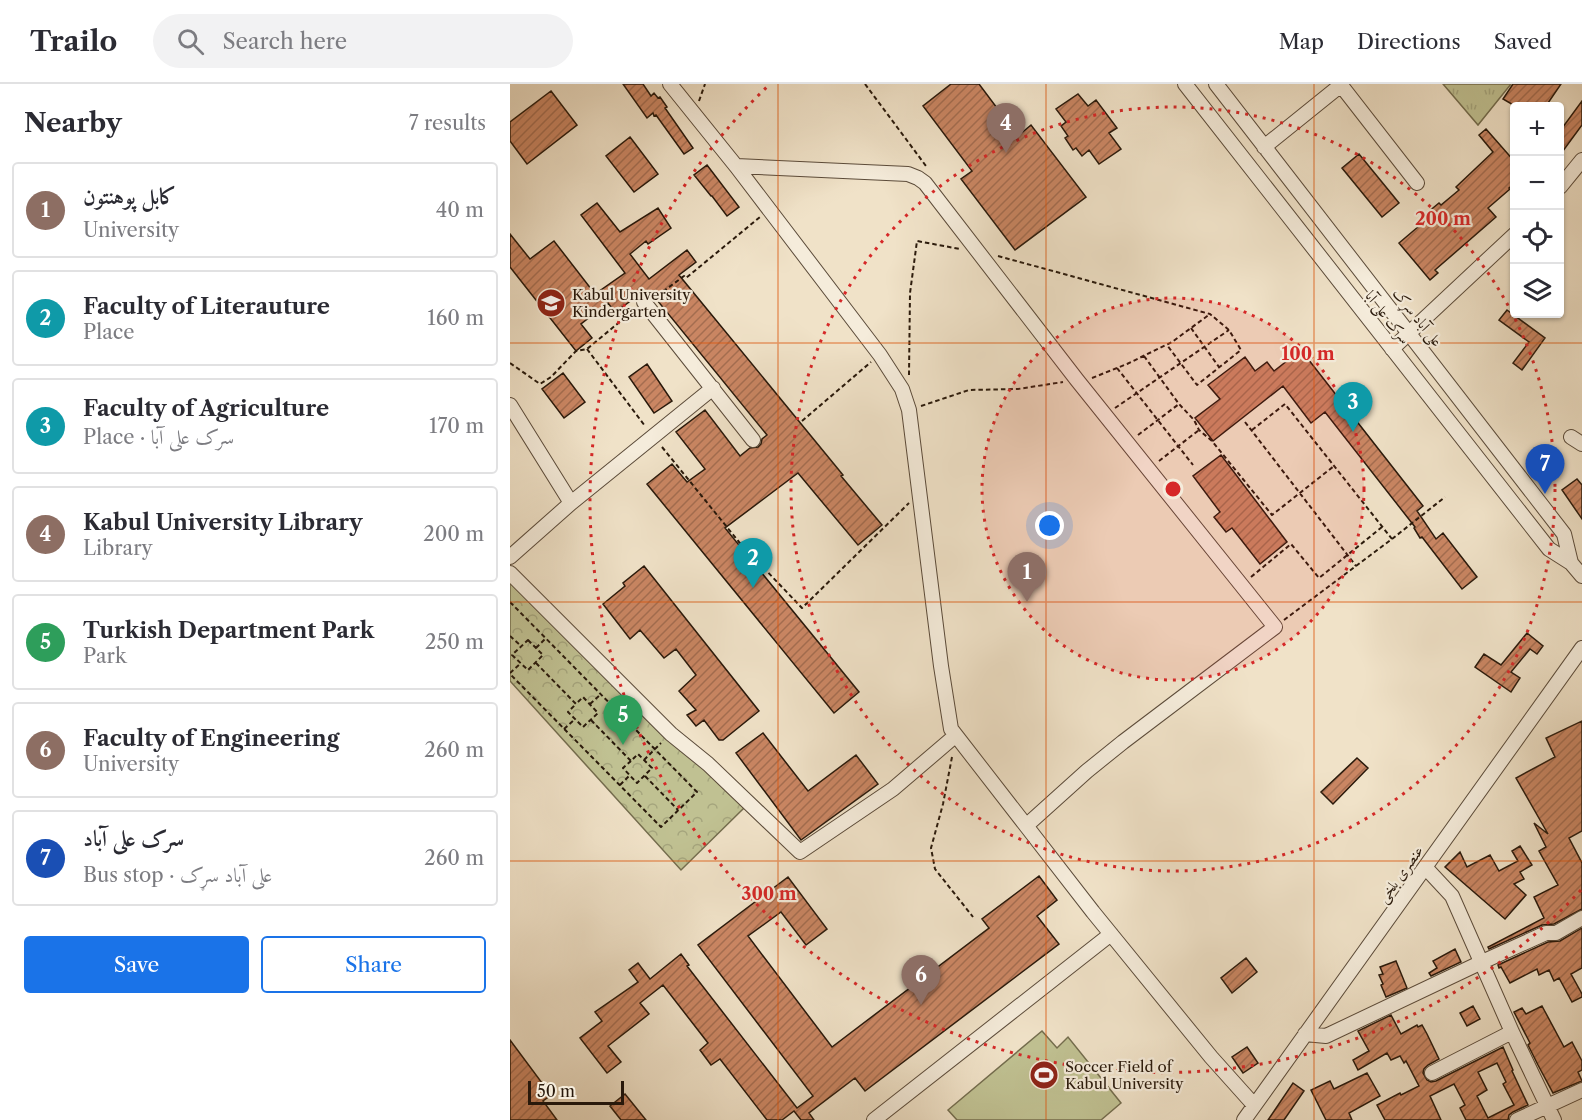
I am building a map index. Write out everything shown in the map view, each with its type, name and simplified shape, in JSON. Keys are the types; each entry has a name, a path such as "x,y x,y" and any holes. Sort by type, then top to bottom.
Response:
{"street":[{"path":"670,84 736,166 880,355 902,389 909,410 951,729 1111,934 1254,1106"},
{"name":"سرک علی آبا","path":"1185,84 1549,549 1571,562"},
{"name":"علی آباد سړک","path":"1216,84 1564,534 1571,562 1582,576"},
{"path":"1264,147 1340,85 1416,183"},
{"path":"1564,182 1582,160"},
{"path":"736,166 908,174 925,183 1077,380 1275,627 1123,742 1027,825"},
{"path":"1392,349 1510,239"},
{"path":"644,302 753,440"},
{"path":"510,557 571,503 713,388"},
{"path":"510,405 571,503"},
{"path":"510,573 671,734 708,764 800,852 893,789 955,736"},
{"name":"عنصری بلخی","path":"1244,1120 1582,648"},
{"path":"1425,867 1452,896 1554,1120"},
{"path":"1305,1034 1326,1036 1546,933 1556,933 1582,918"},
{"path":"874,1120 1111,934"},
{"path":"1432,1073 1512,1032"},
{"path":"1517,1120 1582,1090"}],"path":[{"path":"697,106 705,84"},
{"path":"866,84 929,170"},
{"path":"510,363 540,384 551,377 576,351 587,349 644,302 658,296 684,276 686,278 769,210"},
{"path":"1167,345 1197,385 1241,350 1229,330 1210,314"},
{"path":"1191,328 1220,367"},
{"path":"1112,410 1229,330"},
{"path":"587,349 653,437 739,542 802,608 919,493"},
{"path":"802,421 880,355"},
{"path":"1144,356 1179,404 1194,420 1199,430 1212,441 1272,515 1334,466"},
{"path":"1117,368 1193,465"},
{"path":"1134,438 1179,404"},
{"path":"1252,430 1285,404 1392,539"},
{"path":"1245,422 1356,566"},
{"path":"1153,465 1199,430"},
{"path":"1275,627 1445,497"},
{"path":"1246,580 1291,544 1319,578 1382,527"},
{"path":"510,602 697,792 661,827 510,674 520,663"},
{"path":"510,636 521,646"},
{"path":"536,648 546,638"},
{"path":"528,640 543,655 528,670 513,655 521,646 528,640"},
{"path":"536,663 576,704"},
{"path":"590,704 601,694"},
{"path":"583,697 598,712 583,727 568,712 576,704 583,697"},
{"path":"564,729 575,719"},
{"path":"591,720 631,760"},
{"path":"955,736 943,804 931,848 935,869 973,917"},
{"path":"644,760 655,750"},
{"path":"638,754 652,768 637,783 623,768 631,760 638,754"},
{"path":"620,785 630,776"},
{"path":"645,776 678,810"}],"green space":[{"path":"1443,84 1511,84 1478,125"},
{"path":"510,581 744,808 681,870 510,681"},
{"name":"Soccer Field of Kabul University","path":"1042,1031 1057,1048 1068,1037 1121,1103 1101,1120 957,1120 948,1110"}],"building":[{"path":"623,84 643,84 651,96 654,93 658,98 660,97 693,148 684,154 656,115 654,116 653,113 647,118"},
{"path":"951,84 979,84 1018,136 1031,125 1086,197 1015,250 961,179 972,171 923,106"},
{"path":"1513,84 1561,84 1549,102 1510,103 1503,99"},
{"path":"551,91 577,125 527,164 510,141 510,122"},
{"path":"1078,94 1088,106 1096,100 1117,128 1109,133 1121,149 1099,164 1089,150 1082,156 1076,148 1073,150 1061,126 1066,122 1056,109"},
{"path":"1582,101 1582,125 1564,150 1564,126"},
{"path":"1486,129 1510,156 1510,189 1488,208 1496,217 1435,270 1438,273 1430,280 1399,243 1425,221 1422,217 1459,190 1456,187 1493,152 1479,135"},
{"path":"630,137 658,174 634,192 606,156"},
{"path":"1359,154 1399,203 1382,217 1342,168"},
{"path":"707,165 739,207 727,216 694,175"},
{"path":"597,203 620,232 658,208 671,228 648,244 646,241 630,254 649,279 687,250 696,262 679,275 882,525 858,545 798,473 725,528 859,692 834,713 647,484 672,464 687,482 705,469 676,432 705,410 740,456 750,448 758,447 767,435 653,295 651,297 642,293 615,312 608,303 581,324 592,338 576,351 510,267 510,234 530,259 554,241 595,294 625,273 581,215"},
{"path":"1507,310 1510,312 1510,318 1518,318 1545,338 1522,370 1513,363 1529,342 1499,320"},
{"path":"1301,350 1423,506 1417,511 1436,539 1443,533 1477,577 1462,589 1422,537 1420,538 1415,527 1325,412 1311,423 1283,386 1213,441 1195,418 1220,399 1208,385 1245,357 1255,371 1267,362 1274,371"},
{"path":"647,364 672,401 654,413 629,377"},
{"path":"563,373 585,402 564,418 542,389"},
{"path":"1221,455 1287,542 1260,564 1232,528 1226,532 1214,517 1220,512 1193,476"},
{"path":"1577,479 1582,485 1582,519 1562,490"},
{"path":"644,566 759,711 723,740 719,740 704,720 696,726 687,715 696,710 679,691 696,675 676,649 664,658 640,630 630,639 603,604 625,586 623,583"},
{"path":"1527,633 1543,646 1537,654 1530,649 1511,672 1520,678 1511,692 1475,667 1484,654 1501,665"},
{"path":"1582,721 1582,831 1569,838 1582,863 1582,909 1554,924 1542,925 1489,949 1488,947 1544,918 1534,897 1558,885 1539,851 1546,847 1534,823 1548,834 1516,778 1555,757 1546,738"},
{"path":"763,733 808,791 856,755 878,784 801,840 736,753"},
{"path":"1357,758 1368,768 1333,804 1321,792"},
{"path":"1520,846 1532,865 1520,872 1524,879 1514,884 1526,895 1505,919 1445,867 1460,852 1467,867 1490,855 1499,871 1518,861 1512,851"},
{"path":"1039,876 1057,900 1037,916 1059,944 865,1091 855,1078 809,1113 814,1120 801,1120 794,1111 782,1120 767,1120 720,1059 711,1065 700,1050 708,1043 663,985 640,1003 649,1014 608,1046 621,1062 607,1073 580,1038 602,1021 595,1012 638,982 629,970 638,963 650,979 681,954 689,965 687,966 797,1108 813,1096 698,945 788,877 827,929 806,945 781,912 748,936 832,1047 989,928 982,919"},
{"path":"1582,928 1582,968 1571,974 1582,997 1572,1002 1559,978 1554,981 1549,970 1539,975 1537,969 1510,983 1501,967 1499,968 1498,965 1548,942 1560,941"},
{"path":"1455,949 1461,962 1431,976 1429,973 1437,968 1433,961"},
{"path":"1246,958 1257,972 1232,993 1221,978"},
{"path":"1396,961 1407,988 1386,997 1379,975 1383,974 1380,967"},
{"path":"1473,1006 1480,1019 1467,1026 1460,1013"},
{"path":"1542,1006 1564,1047 1572,1042 1582,1061 1582,1070 1578,1072 1582,1081 1553,1093 1514,1012 1522,1008 1526,1014"},
{"path":"1391,1015 1401,1034 1417,1025 1418,1027 1422,1025 1439,1059 1424,1069 1423,1073 1431,1082 1503,1047 1528,1105 1509,1115 1508,1120 1466,1120 1460,1108 1465,1105 1454,1084 1430,1096 1441,1120 1385,1120 1377,1105 1419,1086 1406,1061 1404,1063 1400,1056 1391,1060 1387,1053 1358,1070 1353,1060 1369,1051 1358,1031","holes":["1497,1063 1506,1082 1503,1084 1514,1105 1488,1118 1477,1096 1487,1090 1478,1072"]},
{"path":"510,1040 551,1095 543,1101 557,1120 510,1120"},
{"path":"1247,1047 1258,1063 1243,1073 1232,1057"},
{"path":"1367,1073 1380,1096 1349,1113 1352,1120 1326,1120 1311,1090 1330,1081 1334,1089"},
{"path":"1293,1083 1304,1091 1284,1120 1268,1120"},
{"path":"625,1094 646,1120 621,1120 610,1106"}],"place":[{"name":"Kabul University Library","path":"1006,153"},
{"name":"Kabul University Kindergarten","path":"551,303"},
{"name":"Faculty of Agriculture","path":"1353,432"},
{"name":"سرک علی آباد","path":"1545,494"},
{"name":"Faculty of Literauture","path":"753,588"},
{"name":"کابل پوهنتون","path":"1027,602"},
{"name":"Turkish Department Park","path":"623,745"},
{"name":"Faculty of Engineering","path":"921,1005"},
{"name":"Soccer Field of Kabul University","path":"1044,1075"}]}
